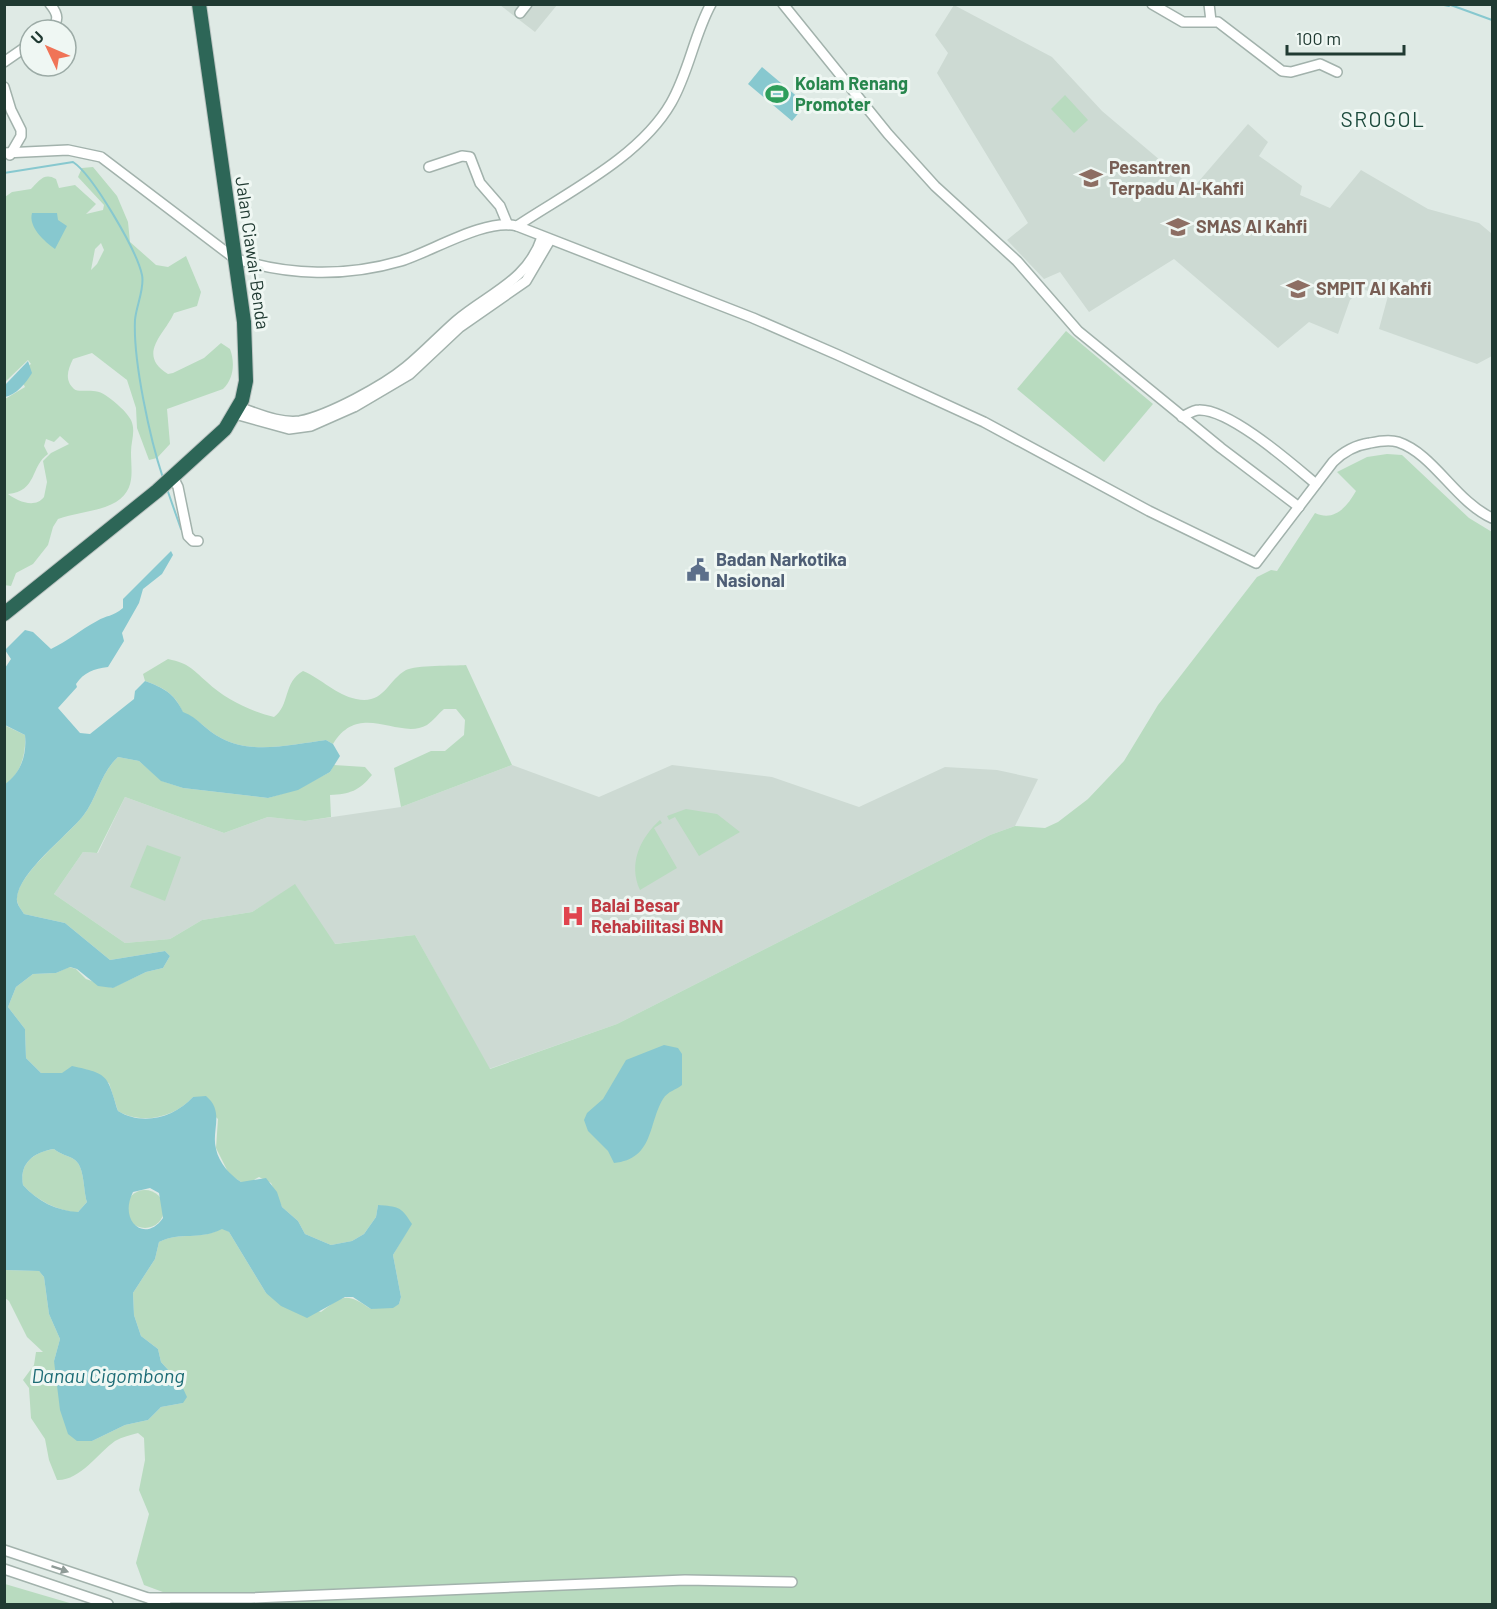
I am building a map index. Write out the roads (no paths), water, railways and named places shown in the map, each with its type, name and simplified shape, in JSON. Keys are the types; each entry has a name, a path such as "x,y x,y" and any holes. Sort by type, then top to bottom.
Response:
{"highway":[{"name":"Jalan Ciawai-Benda","path":"4,614 157,491 219,436 237,411 246,381 247,358 199,4"}],"street":[{"path":"50,4 58,18"},
{"path":"520,13 527,4"},
{"path":"518,226 629,151 654,127 675,94 711,4"},
{"path":"783,4 888,134 942,194 1017,261 1078,331 1182,417 1299,507"},
{"path":"1152,4 1183,22 1211,21 1223,25 1282,71 1292,72 1320,64 1337,72"},
{"path":"1209,4 1211,21"},
{"path":"4,62 18,52"},
{"path":"4,87 11,110 21,130 21,136 8,154"},
{"path":"8,154 68,150 101,157 234,258 257,265 309,273 369,268 401,261 478,231 507,224 518,226 753,318 955,409 1149,511 1256,563 1333,462 1347,451 1366,443 1395,441 1418,454 1471,506 1492,518"},
{"path":"429,167 462,156 470,157 484,190 500,206 507,224"},
{"path":"237,411 289,422 308,418 351,400 405,368 520,275 546,238"},
{"path":"1182,417 1197,410 1220,414 1246,430 1316,484"},
{"path":"171,478 178,487 188,536 193,541 198,541"},
{"path":"4,1550 166,1605"},
{"path":"4,1569 108,1605"},
{"path":"149,1598 251,1598 685,1580 792,1582"}],"water":[{"name":"Kolam Renang Promoter","path":"762,67 806,104 792,121 748,84"},
{"path":"32,213 57,213 58,220 67,226 55,249 35,229 32,224"},
{"path":"28,361 32,373 30,377 17,391 5,397 5,385"},
{"name":"Danau Cigombong","path":"171,551 173,555 162,574 143,589 139,603 122,633 124,641 108,667 94,670 82,677 76,684 77,687 58,708 80,733 90,734 134,699 135,691 145,681 168,692 183,712 216,735 233,743 273,747 326,740 333,744 340,756 330,772 298,790 268,798 183,788 161,781 139,761 118,757 107,770 83,816 26,877 20,888 17,902 24,914 65,923 110,960 165,951 170,956 163,968 146,972 113,988 98,986 77,969 70,967 56,973 33,974 16,987 8,1007 25,1029 26,1058 41,1073 62,1073 72,1066 100,1074 108,1083 118,1111 127,1116 147,1119 167,1115 193,1097 206,1096 215,1108 215,1142 222,1164 241,1182 266,1178 277,1192 282,1207 298,1221 305,1234 331,1245 352,1241 364,1234 376,1217 378,1205 398,1208 412,1224 393,1255 401,1297 399,1304 393,1308 371,1309 353,1297 345,1297 307,1318 281,1306 266,1293 229,1232 222,1229 206,1235 175,1237 159,1242 155,1259 133,1293 134,1315 141,1336 158,1349 161,1362 181,1384 187,1397 183,1403 161,1407 148,1420 125,1425 92,1441 77,1441 68,1434 60,1410 54,1361 60,1339 49,1314 44,1277 39,1271 5,1270 4,785 15,775 22,763 25,735 5,725 5,668 11,659 5,650 25,630 33,632 51,649 97,621 119,611 123,608 123,599","holes":["54,1149 75,1160 81,1168 87,1202 78,1212 63,1210 48,1204 23,1185 23,1171 30,1160 40,1153","150,1188 159,1193 163,1218 156,1226 142,1229 131,1220 129,1203 133,1192"]},
{"path":"664,1045 678,1048 682,1054 682,1085 663,1099 643,1148 627,1160 614,1163 608,1151 588,1131 584,1120 587,1113 603,1099 626,1060"}],"waterway":[{"path":"1439,4 1449,6 1444,4"},
{"path":"1448,4 1492,20"},
{"path":"4,173 73,162 92,182 132,249 143,280 135,320 137,356 148,422 163,478"},
{"path":"167,489 181,529"}],"place":[{"name":"Kolam Renang Promoter","path":"777,94"},
{"name":"Pesantren Terpadu Al-Kahfi","path":"1091,178"},
{"name":"SMAS Al Kahfi","path":"1178,227"},
{"name":"SMPIT Al Kahfi","path":"1298,289"},
{"name":"Badan Narkotika Nasional","path":"698,570"},
{"name":"Balai Besar Rehabilitasi BNN","path":"573,916"}],"district":[{"name":"SROGOL","path":"1383,120"}]}
